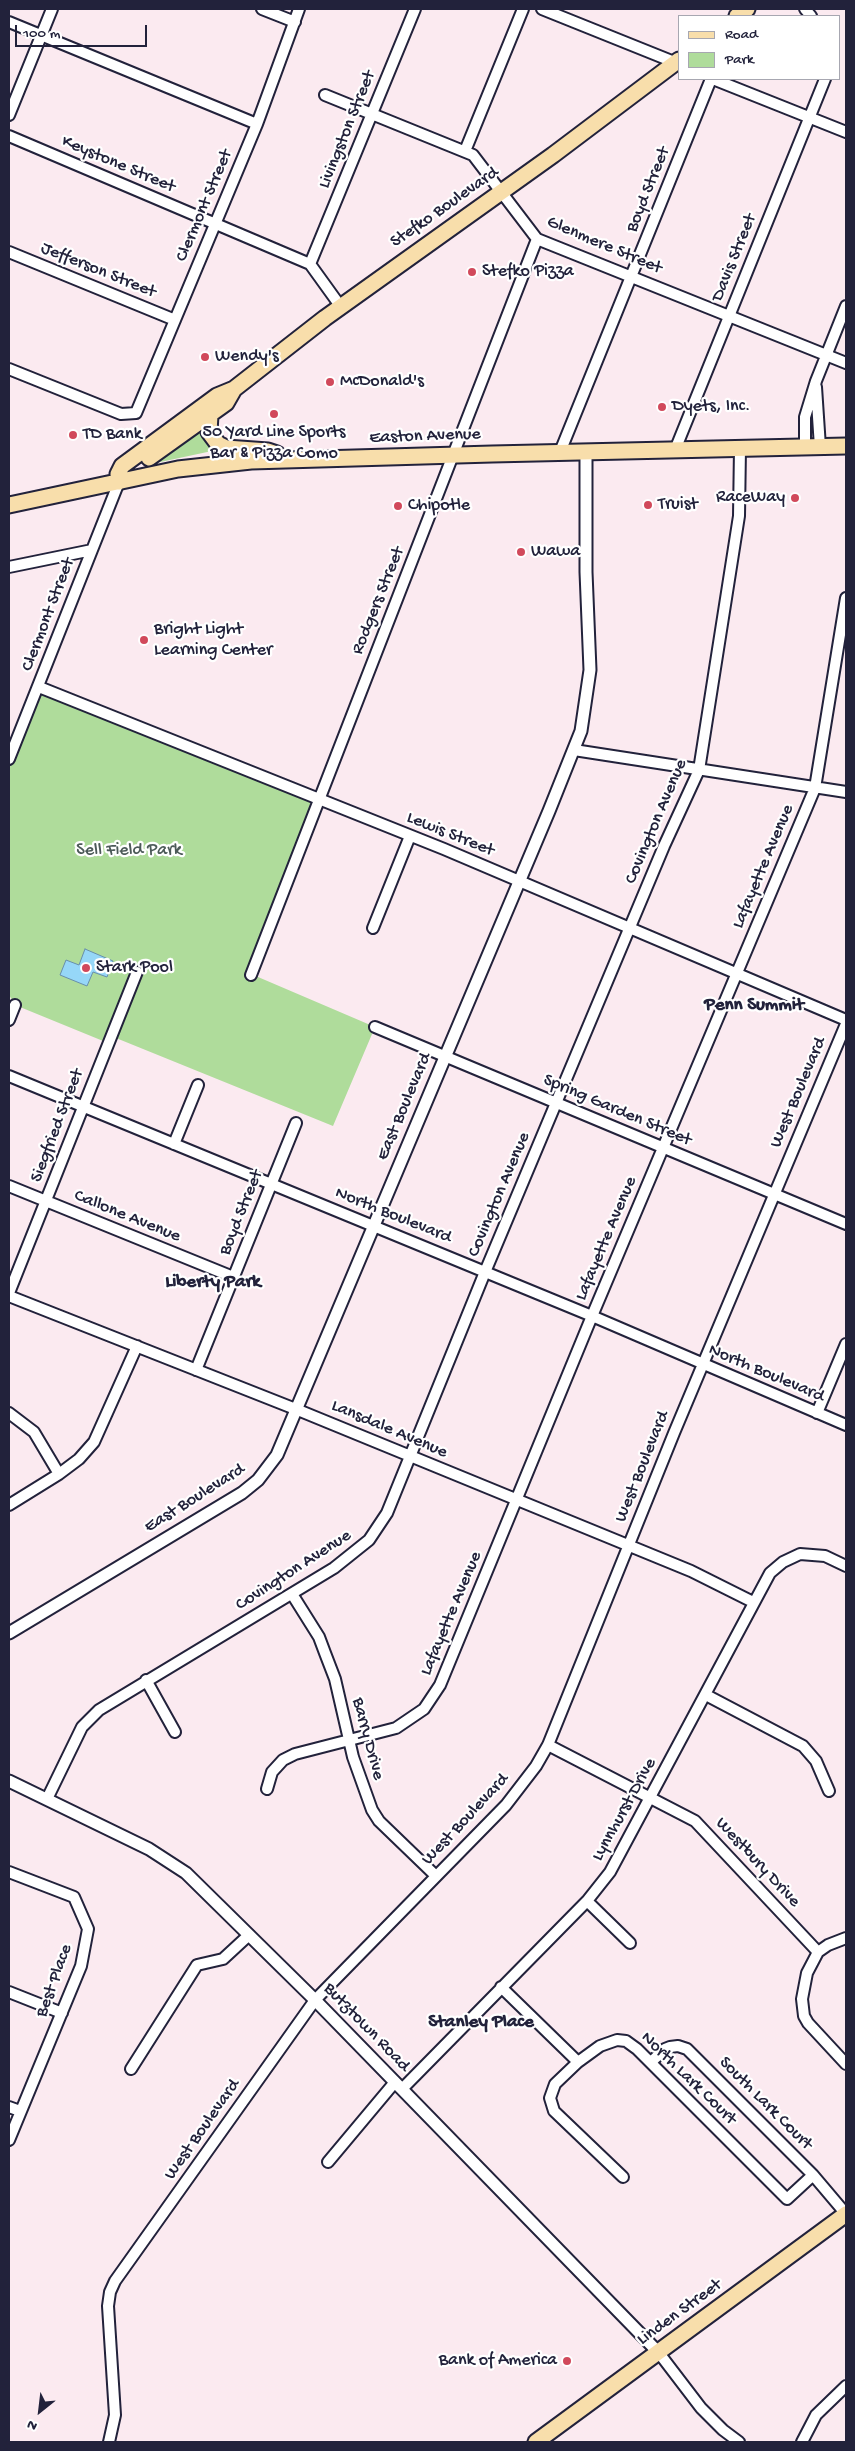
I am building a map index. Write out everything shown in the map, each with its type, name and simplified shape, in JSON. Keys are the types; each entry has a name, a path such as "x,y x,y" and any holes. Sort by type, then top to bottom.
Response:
{"main road":[{"name":"Stefko Boulevard","path":"234,389 226,403 119,482 118,474 122,466 217,396 234,389 341,306 678,62"},
{"path":"210,415 209,432 218,444 226,448 268,451 291,459"},
{"name":"Easton Avenue","path":"9,505 178,469 291,459 846,446"},
{"name":"Linden Street","path":"536,2442 846,2214"}],"street":[{"path":"9,115 52,9"},
{"path":"262,9 295,22"},
{"name":"Clermont Street","path":"9,369 121,414 136,413 257,124 299,9"},
{"name":"Livingston Street","path":"310,264 415,9"},
{"path":"465,151 522,9"},
{"path":"542,9 678,62"},
{"path":"9,22 257,124"},
{"name":"Boyd Street","path":"560,452 712,80"},
{"path":"715,80 846,132"},
{"name":"Davis Street","path":"675,450 825,80"},
{"name":"Glenmere Street","path":"325,95 465,151 477,160 537,239 846,363"},
{"name":"Keystone Street","path":"9,136 310,264"},
{"name":"Rodgers Street","path":"251,974 317,800 454,456 537,239"},
{"name":"Jefferson Street","path":"9,252 175,320"},
{"path":"310,264 341,306"},
{"path":"813,447 805,417 816,381 846,306"},
{"path":"813,447 816,381"},
{"name":"Covington Avenue","path":"47,1800 82,1727 99,1710 341,1564 369,1540 387,1513 485,1272 664,846 699,770 739,516 740,448"},
{"name":"East Boulevard","path":"9,1633 242,1493 258,1480 277,1456 298,1410 574,750 585,710 590,670 586,572 586,452"},
{"name":"Clermont Street","path":"9,759 119,482"},
{"path":"9,567 92,550"},
{"name":"Lafayette Avenue","path":"267,1789 272,1772 283,1760 295,1754 396,1728 416,1716 431,1701 447,1671 592,1316 815,788 841,668 846,598"},
{"name":"Lewis Street","path":"39,687 410,836 846,1020"},
{"path":"574,750 846,792"},
{"path":"373,928 410,836"},
{"name":"Siegfried Street","path":"9,1294 137,972"},
{"path":"9,1020 15,1005"},
{"name":"West Boulevard","path":"109,2442 115,2415 108,2316 110,2292 115,2280 315,2000 506,1805 536,1766 548,1745 628,1546 846,1024"},
{"name":"Spring Garden Street","path":"375,1027 846,1224"},
{"name":"North Boulevard","path":"9,1076 592,1316 846,1425"},
{"path":"174,1144 198,1085"},
{"name":"Boyd Street","path":"196,1370 296,1123"},
{"name":"Callone Avenue","path":"9,1186 233,1277"},
{"name":"Lansdale Avenue","path":"9,1294 691,1571 753,1602"},
{"path":"817,1413 846,1344"},
{"path":"9,1505 59,1474 79,1459 94,1442 137,1346"},
{"path":"9,1413 34,1432 59,1474"},
{"name":"Lynnhurst Drive","path":"328,2162 399,2085 587,1901 620,1856 770,1573 790,1558 800,1554 825,1556 846,1566"},
{"name":"Barry Drive","path":"292,1594 318,1637 335,1679 349,1740 365,1794 379,1821 436,1876"},
{"path":"146,1680 175,1732"},
{"path":"706,1695 802,1746 816,1761 829,1790"},
{"name":"Westbury Drive","path":"548,1745 685,1814 705,1829 818,1952"},
{"name":"Butztown Road","path":"9,1781 149,1849 186,1872 399,2085 659,2353"},
{"name":"Best Place","path":"9,1872 74,1897 82,1911 88,1929 86,1949 62,2013 9,2140"},
{"path":"587,1901 630,1943"},
{"path":"131,2070 197,1965 223,1960 249,1935"},
{"path":"846,1938 828,1945 818,1952 810,1964 802,1999 804,2016 816,2034 846,2064"},
{"path":"501,1987 578,2062"},
{"path":"9,1992 62,2013"},
{"name":"North Lark Court","path":"623,2176 554,2111 550,2098 555,2084 578,2062 600,2046 617,2040 626,2041 651,2062 787,2199 813,2175"},
{"name":"South Lark Court","path":"651,2062 665,2049 670,2047 678,2046 687,2049 813,2175 846,2214"},
{"path":"9,2107 20,2111"},
{"path":"659,2353 701,2408 723,2430 739,2442"},
{"path":"802,2442 816,2415 846,2386"}],"green space":[{"path":"203,425 215,449 151,464"},
{"name":"Sell Field Park","path":"39,687 320,793 251,974 375,1027 333,1126 111,1036 108,1043 15,1005 9,995 9,759"}],"water":[{"name":"Stark Pool","path":"85,949 113,961 107,977 93,972 87,986 60,975 66,960 79,965"}],"place":[{"name":"Stefko Pizza","path":"472,272"},
{"name":"Wendy's","path":"205,357"},
{"name":"McDonald's","path":"330,382"},
{"name":"Dyets, Inc.","path":"662,407"},
{"name":"50 Yard Line Sports Bar & Pizza Como","path":"274,414"},
{"name":"TD Bank","path":"73,435"},
{"name":"RaceWay","path":"795,498"},
{"name":"Truist","path":"648,505"},
{"name":"Chipotle","path":"398,506"},
{"name":"Wawa","path":"521,552"},
{"name":"Bright Light Learning Center","path":"144,640"},
{"name":"Stark Pool","path":"86,968"},
{"name":"Bank of America","path":"567,2361"}],"district":[{"name":"Penn Summit","path":"754,1006"},
{"name":"Liberty Park","path":"213,1283"},
{"name":"Stanley Place","path":"481,2023"}]}
